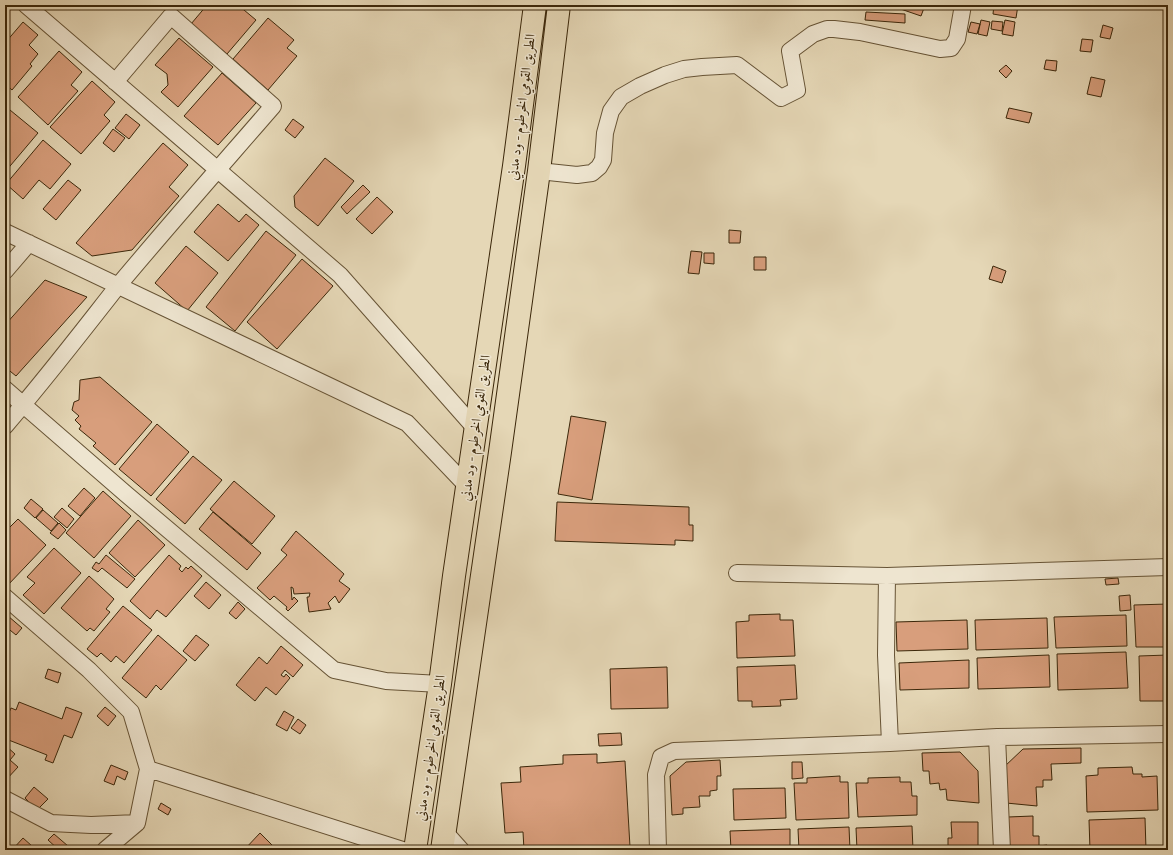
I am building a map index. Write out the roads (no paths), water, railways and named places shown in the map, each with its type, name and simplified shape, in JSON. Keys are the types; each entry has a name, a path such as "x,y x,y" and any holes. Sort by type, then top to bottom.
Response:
{"highway":[{"name":"الطريق القومي الخرطوم - ود مدني","path":"415,850 514,166 535,5"},
{"name":"الطريق القومي الخرطوم - ود مدني","path":"443,841 500,452 560,5"}],"street":[{"path":"26,5 340,275 475,428"},
{"path":"539,170 577,176 592,173 599,167 603,160 605,133 611,111 621,97 640,86 665,75 690,68 737,65 780,98 797,90 790,51 813,34 827,29 860,32 940,49 951,48 958,39 963,5"},
{"path":"5,426 118,286 273,106 171,16 115,82"},
{"path":"5,232 407,423 467,486"},
{"path":"5,271 29,243"},
{"path":"5,388 114,484 334,670 386,681 440,684"},
{"path":"737,573 887,576 1168,567"},
{"path":"887,576 886,655 890,743"},
{"path":"5,596 90,670 131,712 148,770 137,823 106,850"},
{"path":"658,850 656,775 661,757 674,751 890,743 997,737 1168,734"},
{"path":"997,737 1002,850"},
{"path":"148,770 403,850"},
{"path":"5,799 51,823 91,825 137,823"},
{"path":"443,841 461,850"}]}
